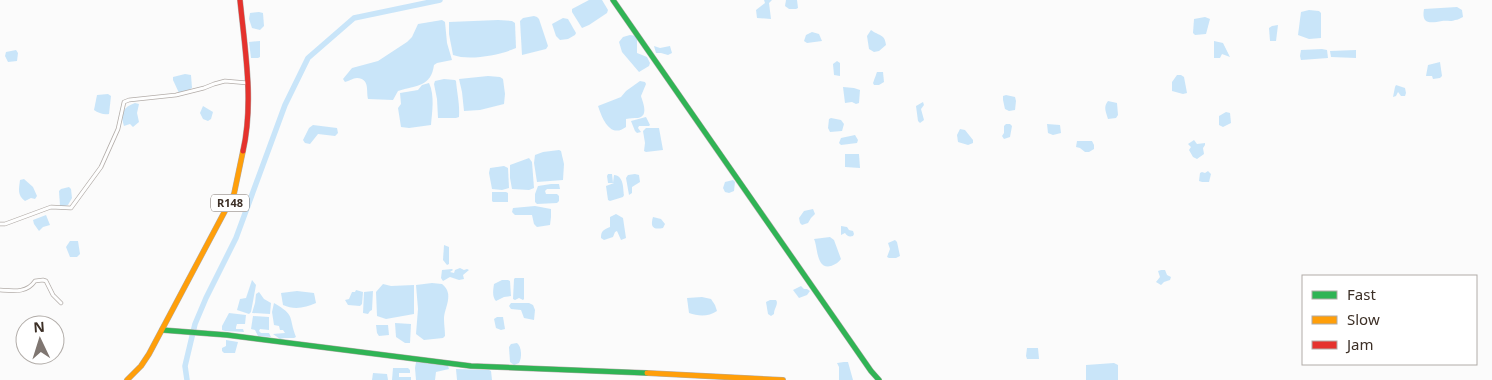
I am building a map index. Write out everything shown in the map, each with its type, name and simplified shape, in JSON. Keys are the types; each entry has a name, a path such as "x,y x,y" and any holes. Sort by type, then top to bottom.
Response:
{"main road":[{"name":"R148","path":"127,380 149,354 234,194 248,130 248,83 240,0"},
{"path":"614,0 879,380"},
{"path":"162,330 227,335 471,366 618,371 783,380"}],"street":[{"path":"0,224 5,224 51,207 71,208 101,167 118,129 124,102 176,95 204,88 225,80 248,83"},
{"path":"0,290 30,288 35,281 43,280 46,281 53,295 61,303"}],"water":[{"path":"589,0 602,0 608,10 607,13 582,28 572,9"},
{"path":"764,0 772,0 769,3 771,19 757,18 756,10 765,3"},
{"path":"786,0 797,0 798,8 789,9 785,6"},
{"path":"1457,7 1462,10 1463,17 1457,20 1428,22 1424,18 1424,9"},
{"path":"1309,10 1321,13 1321,38 1309,39 1298,35 1301,12"},
{"path":"250,13 263,13 264,26 260,30 252,28 249,19"},
{"path":"534,16 539,19 548,46 546,49 522,55 520,21 523,18"},
{"path":"1205,17 1210,19 1206,34 1195,35 1193,33 1194,19"},
{"path":"563,18 568,19 576,33 568,39 560,40 556,36 552,24"},
{"path":"442,20 445,22 447,43 452,60 434,65 430,78 422,84 398,91 393,100 368,99 367,86 364,80 354,78 345,82 343,79 352,68 378,61 407,42 412,37 418,24"},
{"path":"498,20 515,23 516,48 485,56 460,57 453,55 449,22"},
{"path":"1278,25 1276,41 1270,41 1269,28"},
{"path":"871,30 883,37 885,41 886,45 879,51 874,52 869,49 867,36"},
{"path":"812,32 819,34 822,41 807,43 804,41 806,35"},
{"path":"637,36 637,53 647,57 650,63 649,66 639,72 622,52 619,42 623,37"},
{"path":"260,41 260,57 251,58 249,42"},
{"path":"1214,41 1223,43 1230,57 1222,54 1220,58 1214,58"},
{"path":"654,46 660,48 670,46 672,53 668,55 656,53"},
{"path":"16,50 18,53 17,61 8,62 5,56 6,52"},
{"path":"1301,50 1327,50 1328,58 1301,60"},
{"path":"1356,50 1356,58 1331,57 1330,51"},
{"path":"837,61 840,63 840,76 834,75 833,64"},
{"path":"1440,62 1442,76 1440,78 1433,79 1432,76 1426,76 1428,65"},
{"path":"877,72 883,72 884,82 874,85 873,83"},
{"path":"185,74 191,75 192,88 179,93 173,77"},
{"path":"1177,75 1184,77 1187,93 1183,94 1172,91 1172,82"},
{"path":"488,76 503,79 504,104 480,110 464,111 459,79"},
{"path":"444,79 456,81 459,117 438,118 434,84 435,81"},
{"path":"640,81 646,84 641,96 644,109 643,115 638,118 626,119 626,127 620,130 611,129 604,121 598,106 621,97"},
{"path":"429,83 433,98 431,125 409,128 401,127 398,108 401,104 400,93 418,90 422,85"},
{"path":"1396,85 1405,88 1405,96 1401,96 1398,92 1393,97"},
{"path":"843,87 860,90 859,103 845,103"},
{"path":"108,94 111,96 109,114 101,114 94,110 97,95"},
{"path":"1003,96 1015,97 1015,110 1009,111 1005,109"},
{"path":"1108,101 1117,103 1118,115 1116,118 1108,119 1105,107"},
{"path":"923,102 924,105 921,109 924,120 920,123 916,106"},
{"path":"135,103 139,104 137,113 139,122 133,127 130,124 124,126 122,118 125,109"},
{"path":"203,106 213,112 211,119 208,121 203,119 200,113"},
{"path":"1226,112 1230,113 1231,123 1223,127 1219,125 1219,116"},
{"path":"646,117 650,125 639,126 638,128 641,132 637,133 631,121"},
{"path":"829,119 841,120 844,124 842,131 830,132 828,128"},
{"path":"1006,124 1012,126 1010,137 1004,139 1002,136"},
{"path":"1047,124 1060,125 1061,133 1053,135 1048,133"},
{"path":"313,125 337,128 338,133 335,136 318,134 310,144 305,143 303,140 309,128"},
{"path":"646,128 659,128 663,150 644,151 643,131"},
{"path":"960,129 965,130 973,140 973,143 968,145 958,142 957,135"},
{"path":"855,135 858,140 857,143 841,145 839,143 841,138"},
{"path":"1194,140 1197,144 1205,143 1203,148 1204,154 1197,159 1193,157 1189,150 1191,147 1188,144"},
{"path":"1077,141 1092,141 1094,149 1085,152 1076,147"},
{"path":"561,151 564,164 563,180 537,182 534,163 535,155"},
{"path":"845,154 859,154 860,168 845,167"},
{"path":"529,158 532,162 534,188 529,190 512,189 510,165"},
{"path":"504,166 508,168 509,188 502,190 492,189 490,168"},
{"path":"1208,171 1211,174 1209,182 1199,181 1200,173"},
{"path":"608,174 612,174 613,183 608,183"},
{"path":"614,175 620,178 624,195 610,201 608,200 606,186 613,183"},
{"path":"628,175 639,175 640,182 632,187 632,193 629,195 626,178"},
{"path":"24,179 33,187 37,196 35,199 31,198 25,201 21,196 19,192 20,180"},
{"path":"733,180 735,182 734,191 725,192 723,188 725,182"},
{"path":"559,184 560,189 547,189 545,191 546,194 557,194 559,201 557,203 537,204 535,202 535,194 538,186"},
{"path":"69,187 72,198 68,205 62,207 60,206 59,191"},
{"path":"492,192 508,193 508,202 493,202"},
{"path":"535,206 551,209 550,225 537,227 534,224 532,215 515,215 512,212 513,208"},
{"path":"813,209 815,214 808,223 802,225 799,218 804,211"},
{"path":"616,214 623,218 626,238 621,240 617,231 613,237 604,240 601,238 602,232 610,227 610,217"},
{"path":"46,215 50,225 43,227 39,231 33,220"},
{"path":"653,217 661,219 665,224 663,228 657,229 653,227"},
{"path":"841,226 853,231 853,236 848,236 845,233 841,235"},
{"path":"830,237 834,240 841,259 831,266 826,266 823,265 818,257 814,239"},
{"path":"895,240 900,256 889,258 887,257 890,249 888,243"},
{"path":"70,241 78,241 80,254 77,257 70,257 66,247"},
{"path":"444,245 449,247 449,264 447,265 443,260"},
{"path":"460,268 469,270 463,275 464,279 459,280 450,277 443,281 441,278 442,270 452,269 450,272 454,273 455,270"},
{"path":"1165,270 1167,275 1171,277 1170,280 1161,285 1156,282 1160,277 1158,271"},
{"path":"515,278 524,278 523,300 519,298 513,299"},
{"path":"252,280 256,285 249,314 237,310 240,299 246,298"},
{"path":"502,280 510,281 511,296 496,301 493,295 494,284"},
{"path":"383,284 391,286 414,285 414,314 386,319 377,316 376,292"},
{"path":"442,284 448,292 448,301 444,315 445,336 443,338 424,340 416,334 418,309 416,285"},
{"path":"801,286 810,291 807,295 799,298 793,290"},
{"path":"356,290 363,292 362,304 360,306 348,305 345,300 349,299 352,292"},
{"path":"297,291 314,293 316,303 300,308 291,308 283,305 281,293"},
{"path":"373,291 372,310 368,314 363,313 364,292"},
{"path":"259,292 264,299 271,303 270,314 252,313 256,294"},
{"path":"702,297 711,299 717,311 703,315 689,313 687,298"},
{"path":"776,300 777,303 774,314 771,316 768,314 766,302"},
{"path":"274,303 289,314 296,337 280,339 273,334 285,333 283,330 280,330 279,326 274,325 272,312"},
{"path":"511,303 529,303 533,305 535,310 534,320 524,318 521,310 511,309 509,306"},
{"path":"229,313 246,315 245,324 237,324 236,327 236,329 243,329 244,332 222,330 222,326"},
{"path":"253,316 269,317 269,330 260,329 259,331 261,333 269,333 271,337 258,336 255,330 251,329"},
{"path":"503,317 505,329 496,328 494,319"},
{"path":"395,323 411,324 410,343 405,343 396,337"},
{"path":"376,325 388,325 389,335 379,336"},
{"path":"226,340 238,342 235,353 224,353 222,351 222,348 226,346"},
{"path":"517,343 521,350 521,358 519,363 514,365 510,362 509,347 511,344"},
{"path":"1027,348 1038,348 1039,359 1027,359"},
{"path":"416,362 448,366 449,369 436,372 435,380 416,380"},
{"path":"848,362 853,380 839,380 839,367 837,363"},
{"path":"1114,363 1118,365 1118,380 1086,380 1086,365"},
{"path":"393,368 408,368 410,373 399,373 399,377 411,377 411,380 392,380"},
{"path":"456,369 489,370 491,371 492,380 457,380"},
{"path":"373,373 387,374 388,380 372,380"}],"waterway":[{"path":"187,380 185,366 195,324 236,238 285,105 308,58 354,18 440,0"}],"traffic: fast":[{"path":"613,0 879,380"},
{"path":"162,330 227,335 471,366 647,373"}],"traffic: slow":[{"path":"127,380 141,366 149,354 234,194 243,151"},
{"path":"647,373 783,380"}],"traffic: jam":[{"path":"240,0 248,95 248,114 243,151"}]}
